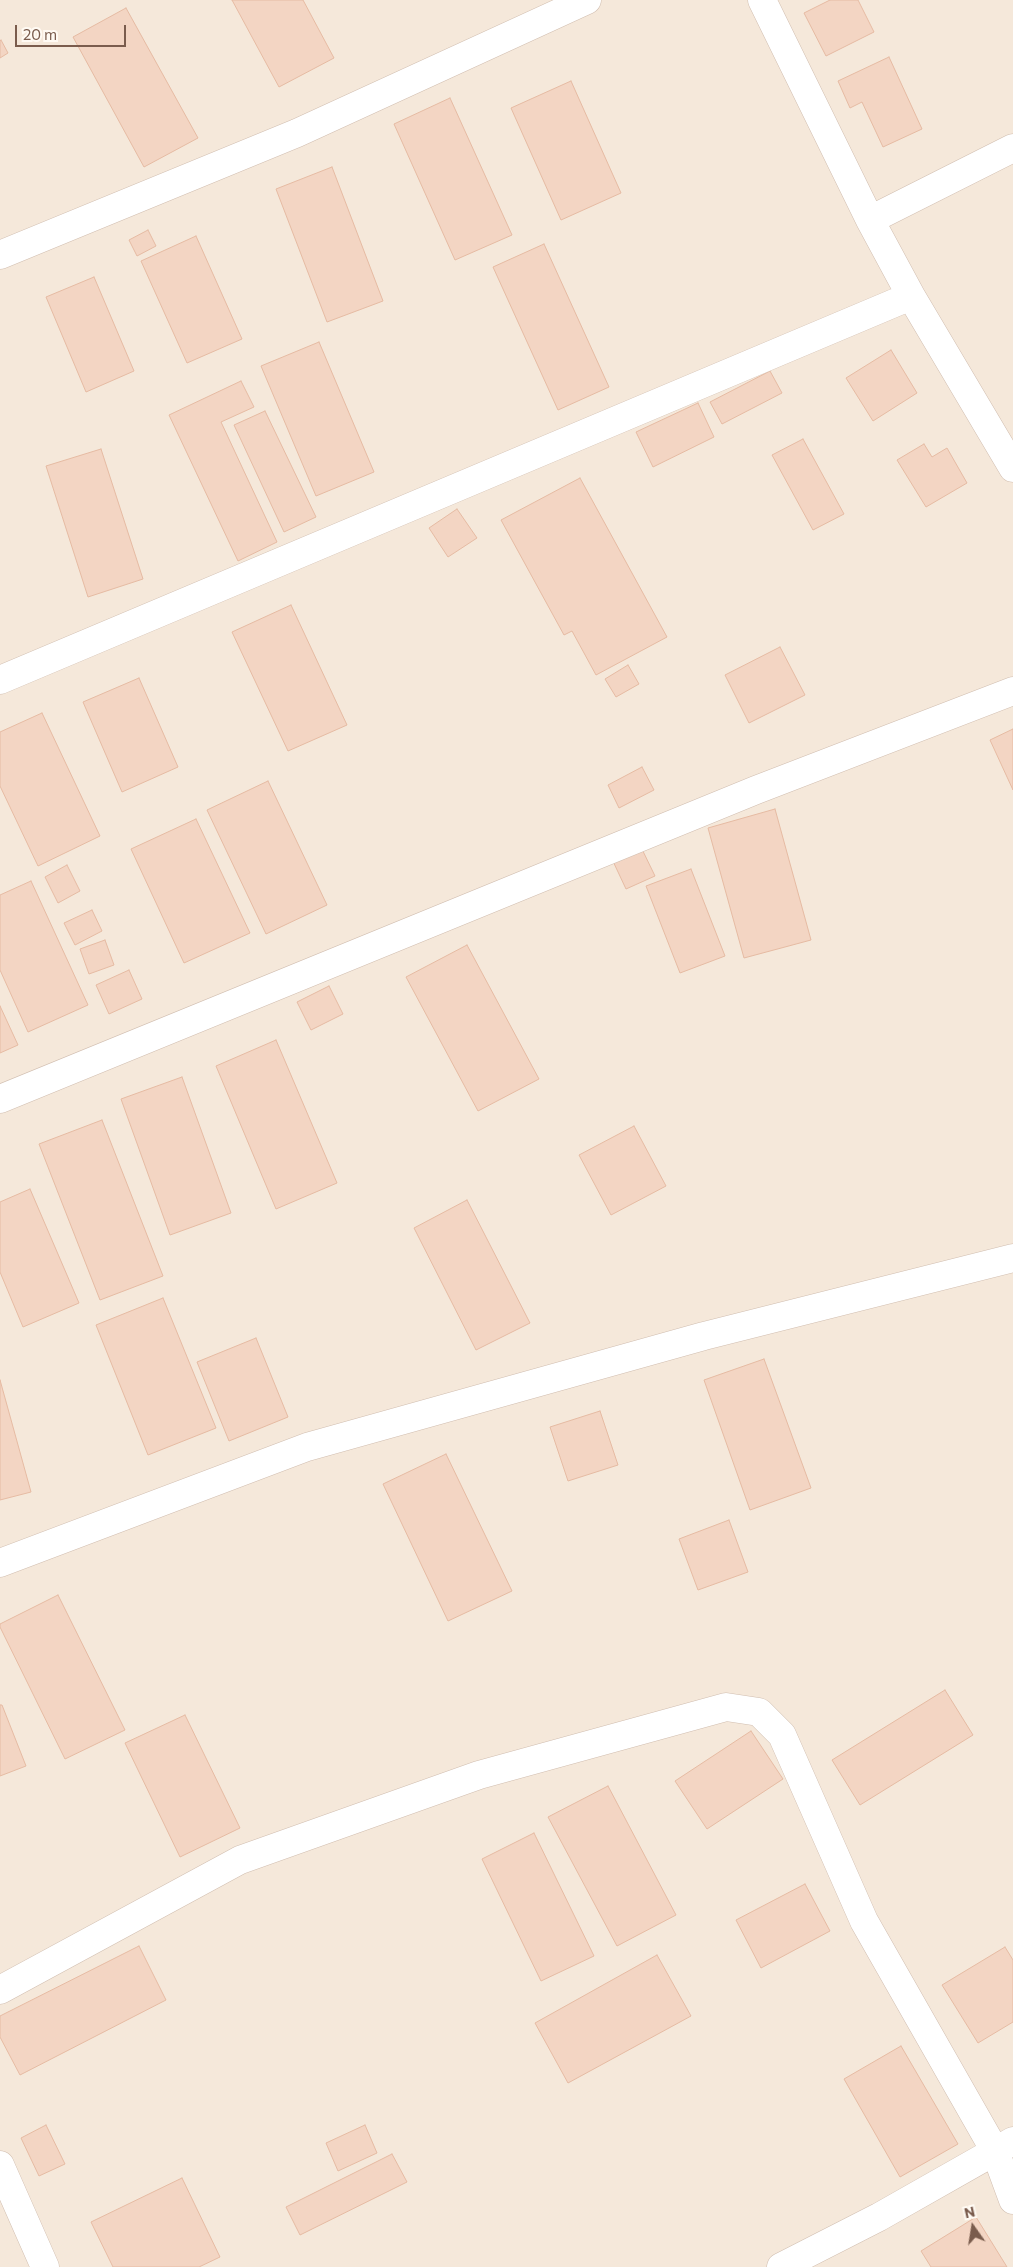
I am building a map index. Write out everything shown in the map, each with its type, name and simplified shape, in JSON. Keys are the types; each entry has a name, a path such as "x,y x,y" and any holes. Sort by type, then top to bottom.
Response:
{"street":[{"path":"0,255 297,133 587,0"},
{"path":"762,0 870,220 911,296 1013,468"},
{"path":"870,220 1013,148"},
{"path":"0,680 911,296"},
{"path":"0,1099 756,790 1013,691"},
{"path":"0,1562 307,1447 704,1336 1013,1258"},
{"path":"0,1990 240,1860 479,1775 726,1707 759,1712 782,1735 864,1922 1004,2146 1013,2200"},
{"path":"781,2267 879,2217 1004,2146"},
{"path":"0,2164 45,2267"}],"shaded area":[{"path":"0,0 1013,0 1013,2267 0,2267"}],"building":[{"path":"232,0 303,0 334,58 279,87"},
{"path":"830,0 858,0 874,32 826,56 804,13"},
{"path":"126,8 198,138 144,167 73,37"},
{"path":"0,41 8,53 0,58"},
{"path":"889,57 922,129 883,147 862,102 850,108 838,81"},
{"path":"571,81 621,193 561,220 511,108"},
{"path":"450,98 512,235 455,260 394,124"},
{"path":"332,167 383,301 327,322 276,189"},
{"path":"148,230 156,246 137,256 129,240"},
{"path":"196,236 242,339 187,363 141,261"},
{"path":"544,244 609,387 558,410 493,267"},
{"path":"94,277 134,371 86,392 46,297"},
{"path":"319,342 374,472 316,496 261,366"},
{"path":"891,350 917,393 873,421 846,378"},
{"path":"770,371 782,393 722,424 710,402"},
{"path":"241,381 254,407 221,422 277,542 238,561 169,415"},
{"path":"698,403 714,437 653,467 636,432"},
{"path":"265,411 316,517 284,532 234,425"},
{"path":"803,439 844,514 813,530 772,455"},
{"path":"924,444 932,457 947,448 967,483 926,507 897,460"},
{"path":"101,449 143,579 88,597 46,466"},
{"path":"580,478 667,637 596,675 572,631 564,635 501,520"},
{"path":"457,509 477,538 448,557 429,528"},
{"path":"291,605 347,725 288,751 232,632"},
{"path":"780,647 805,695 749,723 725,675"},
{"path":"628,665 639,684 616,697 605,679"},
{"path":"139,678 178,767 122,792 83,702"},
{"path":"42,713 100,836 38,866 0,786 0,732"},
{"path":"1013,729 1013,790 990,740"},
{"path":"642,767 654,790 619,808 608,785"},
{"path":"268,781 327,905 266,934 207,810"},
{"path":"775,809 811,940 744,958 708,828"},
{"path":"196,819 250,933 184,963 131,849"},
{"path":"639,843 655,876 626,889 611,857"},
{"path":"67,865 80,891 58,903 45,877"},
{"path":"691,869 725,956 680,973 646,886"},
{"path":"31,881 88,1005 28,1032 0,970 0,895"},
{"path":"92,910 102,931 75,945 64,923"},
{"path":"105,940 114,965 89,974 80,949"},
{"path":"467,945 539,1079 478,1111 406,977"},
{"path":"129,970 142,999 109,1014 96,985"},
{"path":"329,986 343,1014 311,1030 297,1002"},
{"path":"0,1006 18,1045 0,1053"},
{"path":"276,1040 337,1183 276,1209 216,1066"},
{"path":"182,1077 231,1213 170,1235 121,1099"},
{"path":"102,1120 163,1276 100,1300 39,1144"},
{"path":"634,1126 666,1186 611,1215 579,1155"},
{"path":"30,1189 79,1303 23,1327 0,1272 0,1202"},
{"path":"467,1200 530,1323 476,1350 414,1228"},
{"path":"163,1298 216,1428 148,1455 96,1325"},
{"path":"256,1338 288,1417 229,1441 197,1362"},
{"path":"764,1359 811,1488 750,1510 704,1380"},
{"path":"0,1380 31,1492 0,1500"},
{"path":"600,1411 618,1465 568,1481 550,1427"},
{"path":"446,1454 512,1591 448,1621 383,1484"},
{"path":"729,1520 748,1572 698,1590 679,1539"},
{"path":"58,1595 125,1730 65,1759 0,1627 0,1624"},
{"path":"945,1690 973,1735 860,1805 832,1760"},
{"path":"0,1705 2,1705 26,1766 0,1776"},
{"path":"185,1715 240,1828 180,1857 125,1743"},
{"path":"751,1731 783,1779 707,1829 675,1781"},
{"path":"608,1786 676,1915 617,1946 548,1817"},
{"path":"534,1833 594,1956 541,1981 482,1859"},
{"path":"805,1884 830,1931 761,1968 736,1920"},
{"path":"139,1946 166,2000 20,2075 0,2037 0,2016"},
{"path":"1005,1947 1013,1960 1013,2022 978,2043 942,1985"},
{"path":"657,1955 691,2016 568,2083 535,2023"},
{"path":"901,2046 958,2144 900,2177 844,2079"},
{"path":"46,2125 65,2164 39,2176 21,2138"},
{"path":"365,2125 377,2153 338,2171 326,2143"},
{"path":"392,2154 407,2182 300,2235 286,2207"},
{"path":"182,2178 220,2257 199,2267 113,2267 91,2222"},
{"path":"976,2217 1007,2267 931,2267 921,2251"}]}
